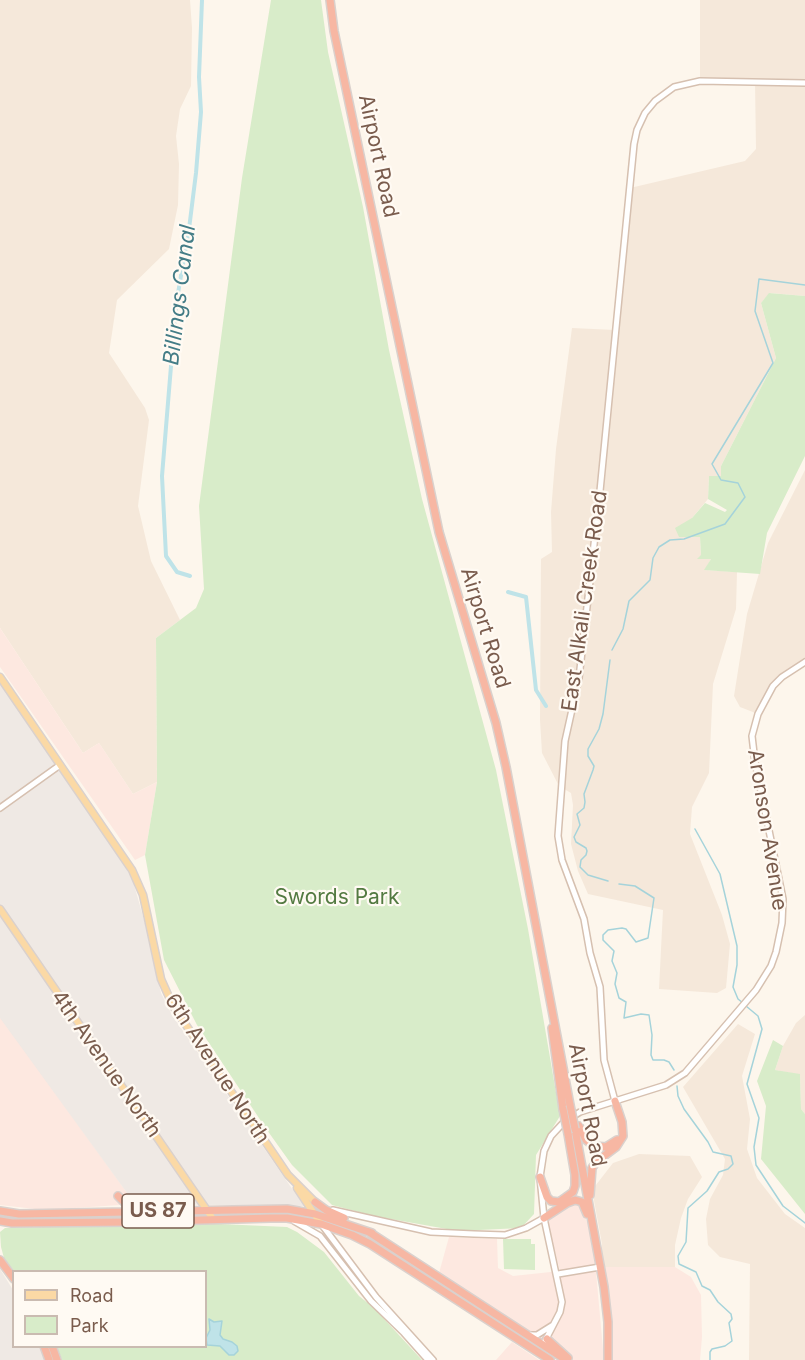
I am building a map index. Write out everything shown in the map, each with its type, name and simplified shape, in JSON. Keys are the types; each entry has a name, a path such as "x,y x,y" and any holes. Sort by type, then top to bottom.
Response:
{"highway":[{"name":"Airport Road","path":"330,0 334,31 432,498 448,565 496,723 570,1104 577,1128 606,1303 608,1360"},
{"path":"540,1177 550,1201 559,1202 573,1192 575,1175 553,1039 551,1004"},
{"path":"590,1212 592,1168 621,1142 623,1136 615,1101"},
{"path":"577,1128 588,1142 602,1148 609,1147 615,1142 622,1127"},
{"path":"111,1211 117,1207 118,1196 133,1211"},
{"path":"544,1218 572,1200 578,1200 584,1207 593,1227"},
{"path":"315,1202 333,1214 372,1233"},
{"name":"US 87","path":"0,1211 19,1214 286,1209 315,1214 372,1233 527,1335 545,1342 568,1360"},
{"name":"US 87","path":"0,1227 12,1223 287,1218 321,1224 362,1240 550,1360"},
{"path":"0,1221 12,1223"},
{"path":"1,1259 12,1276"}],"main road":[{"name":"East Alkali Creek Road","path":"615,1101 604,1060 600,987 590,953 584,919 562,860 559,827 565,741 579,678 600,491 634,144 640,121 655,101 674,87 700,81 805,83"},
{"name":"Aronson Avenue","path":"539,1353 562,1305 558,1275 544,1218 540,1177 544,1151 556,1130 571,1116 580,1112 658,1088 671,1083 685,1073 749,999 763,979 776,952 783,906 752,736 758,714 773,686 805,662"},
{"name":"6th Avenue North","path":"0,677 135,876 146,908 161,979 173,1006 288,1176 315,1202"},
{"path":"0,808 60,765"},
{"name":"4th Avenue North","path":"0,909 213,1219"},
{"path":"288,1176 339,1250 376,1297 433,1360"},
{"path":"535,1222 540,1212 540,1177"},
{"path":"315,1202 365,1219 442,1233 505,1235 526,1228 544,1218"},
{"path":"287,1218 313,1230 320,1236 371,1301 428,1360"},
{"path":"558,1275 600,1267"},
{"path":"527,1335 537,1335 553,1325"}],"shaded area":[{"path":"0,0 190,0 191,86 180,109 176,136 179,164 178,205 169,249 117,300 109,353 145,408 149,420 138,506 151,561 180,620 156,638 157,782 133,794 99,743 83,753 0,628"},
{"path":"700,0 805,0 805,296 770,293 761,303 776,358 721,466 721,476 709,476 708,499 692,518 700,537 701,555 711,559 705,570 737,572 736,609 713,684 709,773 692,807 690,834 722,915 730,944 726,988 717,993 659,989 663,910 588,894 578,871 571,844 573,805 571,793 559,786 542,753 540,720 541,559 552,552 551,512 556,449 572,328 615,330 630,188 745,161 756,149 755,82 700,81"},
{"path":"805,470 805,662 782,677 758,714 740,707 734,696 747,614 768,543"},
{"path":"0,628 83,753 99,743 133,794 157,782 145,855 135,860 0,667"},
{"path":"0,684 116,851 133,881 161,993 172,1015 304,1206 135,1204 0,1018"},
{"path":"0,1015 135,1204 44,1210 0,1205"},
{"path":"805,1015 805,1114 801,1109 800,1075 775,1070 783,1046 796,1023"},
{"path":"738,1024 755,1034 742,1076 750,1119 747,1149 757,1178 785,1214 805,1228 805,1360 749,1360 750,1264 720,1257 708,1245 706,1219 710,1199 723,1175 725,1159 683,1087"},
{"path":"639,1154 690,1156 702,1177 688,1199 681,1218 675,1245 675,1267 600,1267 602,1244 592,1190 613,1163"},
{"path":"574,1201 579,1203 588,1224 595,1261 604,1360 572,1360 439,1273 449,1237 497,1239 498,1268 513,1276 560,1271 547,1220"},
{"path":"600,1267 675,1267 691,1277 701,1295 700,1360 608,1360"},
{"path":"0,1269 12,1288 12,1348 40,1348 45,1360 0,1360"},
{"path":"512,1342 539,1360 496,1360"}],"green space":[{"name":"Swords Park","path":"271,0 321,0 328,52 363,207 389,350 422,499 496,770 528,929 560,1116 536,1155 534,1214 521,1228 458,1231 374,1216 332,1205 292,1165 267,1130 197,1025 164,960 145,855 157,782 156,638 196,608 204,589 199,506 242,178"},
{"path":"769,293 805,296 805,456 767,533 760,574 704,570 711,559 697,559 701,555 700,537 679,537 675,528 692,518 705,503 725,512 727,510 708,499 709,476 721,476 721,466 776,358 761,303"},
{"path":"773,1040 783,1046 775,1070 800,1074 801,1109 805,1114 805,1214 761,1159 766,1106 757,1081"},
{"path":"197,1223 287,1227 324,1252 359,1296 374,1308 422,1360 62,1360 57,1348 207,1348 207,1270 13,1270 4,1258 1,1247 0,1232 5,1228"},
{"path":"503,1239 531,1239 531,1244 535,1244 535,1270 504,1269"}],"water":[{"path":"209,1319 214,1322 222,1321 220,1335 237,1346 238,1351 234,1355 229,1355 220,1346 207,1345 210,1330"}],"waterway":[{"name":"Billings Canal","path":"190,576 177,572 166,556 162,476 176,305 196,173 201,112 199,77 202,0"},
{"path":"612,650 623,629 629,601 650,580 653,558 659,547 670,540 684,539 725,524 745,497 738,483 721,480 712,464 773,363 755,311 759,279 805,285"},
{"name":"Billings Canal","path":"508,592 526,597 536,690 546,706"},
{"path":"608,881 588,875 580,867 581,860 587,851 576,842 574,837 580,825 577,814 584,808 584,794 594,766 588,756 588,749 599,729 603,714 610,660"},
{"name":"Billings Canal","path":"695,829 720,874 737,946 737,965 733,987 738,999 743,1003"},
{"path":"619,884 635,886 654,898 648,938 636,942 626,929 622,928 608,930 603,935 603,940 614,951 612,961 617,973 615,984 619,998 626,1002 624,1018 641,1014 649,1015 653,1060 669,1062 674,1070"},
{"name":"Billings Canal","path":"746,1006 758,1016 762,1029 747,1084 759,1118 754,1147 756,1165 783,1206 805,1223"},
{"path":"677,1086 678,1096 684,1109 713,1152 731,1156 733,1164 728,1169 719,1172 707,1191 688,1208 686,1242 678,1256 679,1264 696,1272 702,1286 710,1290 718,1302 731,1314 732,1319 729,1323 732,1341 725,1346 712,1349 710,1360"}]}
